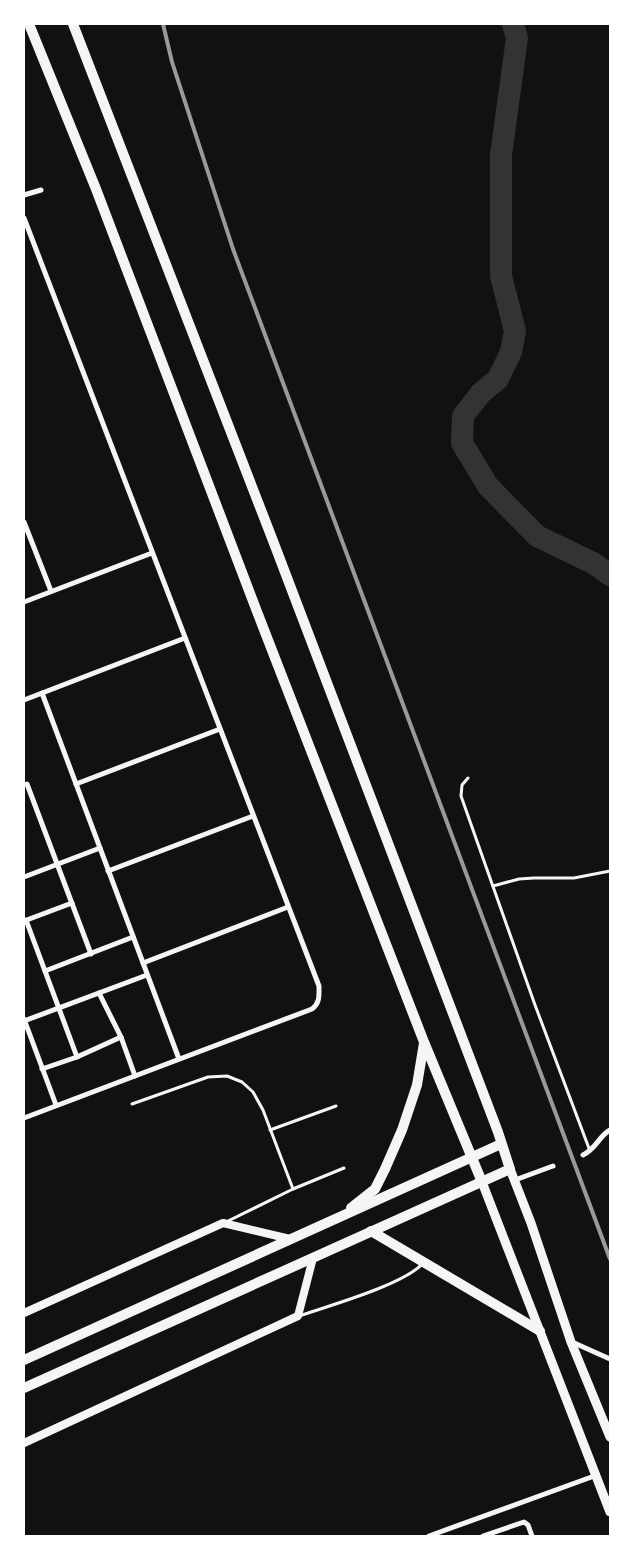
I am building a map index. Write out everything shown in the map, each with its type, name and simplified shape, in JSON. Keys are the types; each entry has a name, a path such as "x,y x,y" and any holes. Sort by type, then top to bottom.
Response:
{"highway":[{"path":"29,24 96,189 259,618 424,1042 482,1182"},
{"path":"24,1388 510,1168 276,546 73,24"},
{"path":"24,33 35,41"},
{"path":"338,1218 375,1189 385,1169 402,1130 417,1085 424,1042"},
{"path":"24,1360 502,1144"},
{"path":"371,1232 540,1331"}],"main road":[{"path":"510,1168 531,1223 571,1342 610,1438"},
{"path":"482,1182 610,1512"}],"street":[{"path":"24,195 40,190"},
{"path":"24,218 319,986 319,1001 312,1009 24,1118"},
{"path":"24,522 51,591"},
{"path":"24,602 152,553"},
{"path":"24,700 185,638"},
{"path":"42,693 179,1059"},
{"path":"76,784 220,729"},
{"path":"27,784 91,954"},
{"path":"108,871 253,816"},
{"path":"24,877 100,848"},
{"path":"72,903 25,921 77,1057"},
{"path":"143,963 288,908"},
{"path":"45,971 133,937"},
{"path":"56,1105 24,1020 147,975"},
{"path":"99,993 121,1037 134,1076"},
{"path":"42,1069 77,1057 121,1037"},
{"path":"583,1155 591,1151 604,1134 610,1130"},
{"path":"514,1180 553,1166"},
{"path":"24,1313 223,1223 290,1239"},
{"path":"24,1444 298,1316 313,1258"},
{"path":"571,1342 610,1359"},
{"path":"429,1536 597,1475"},
{"path":"483,1536 524,1522 528,1525 532,1536"}],"lane":[{"path":"468,778 462,785 461,796 535,1005 591,1151"},
{"path":"493,886 519,879 574,878 610,871"},
{"path":"132,1104 208,1077 228,1076 242,1082 253,1092 263,1110 293,1189"},
{"path":"270,1130 336,1106"},
{"path":"223,1223 293,1189 344,1168"},
{"path":"298,1316 379,1288 418,1270 424,1262"}],"waterway":[{"path":"513,24 517,38 501,155 501,276 515,331 511,352 498,379 481,393 463,416 462,443 488,486 537,536 593,563 610,575"}],"railway":[{"path":"163,24 172,62 233,249 610,1259"}]}
